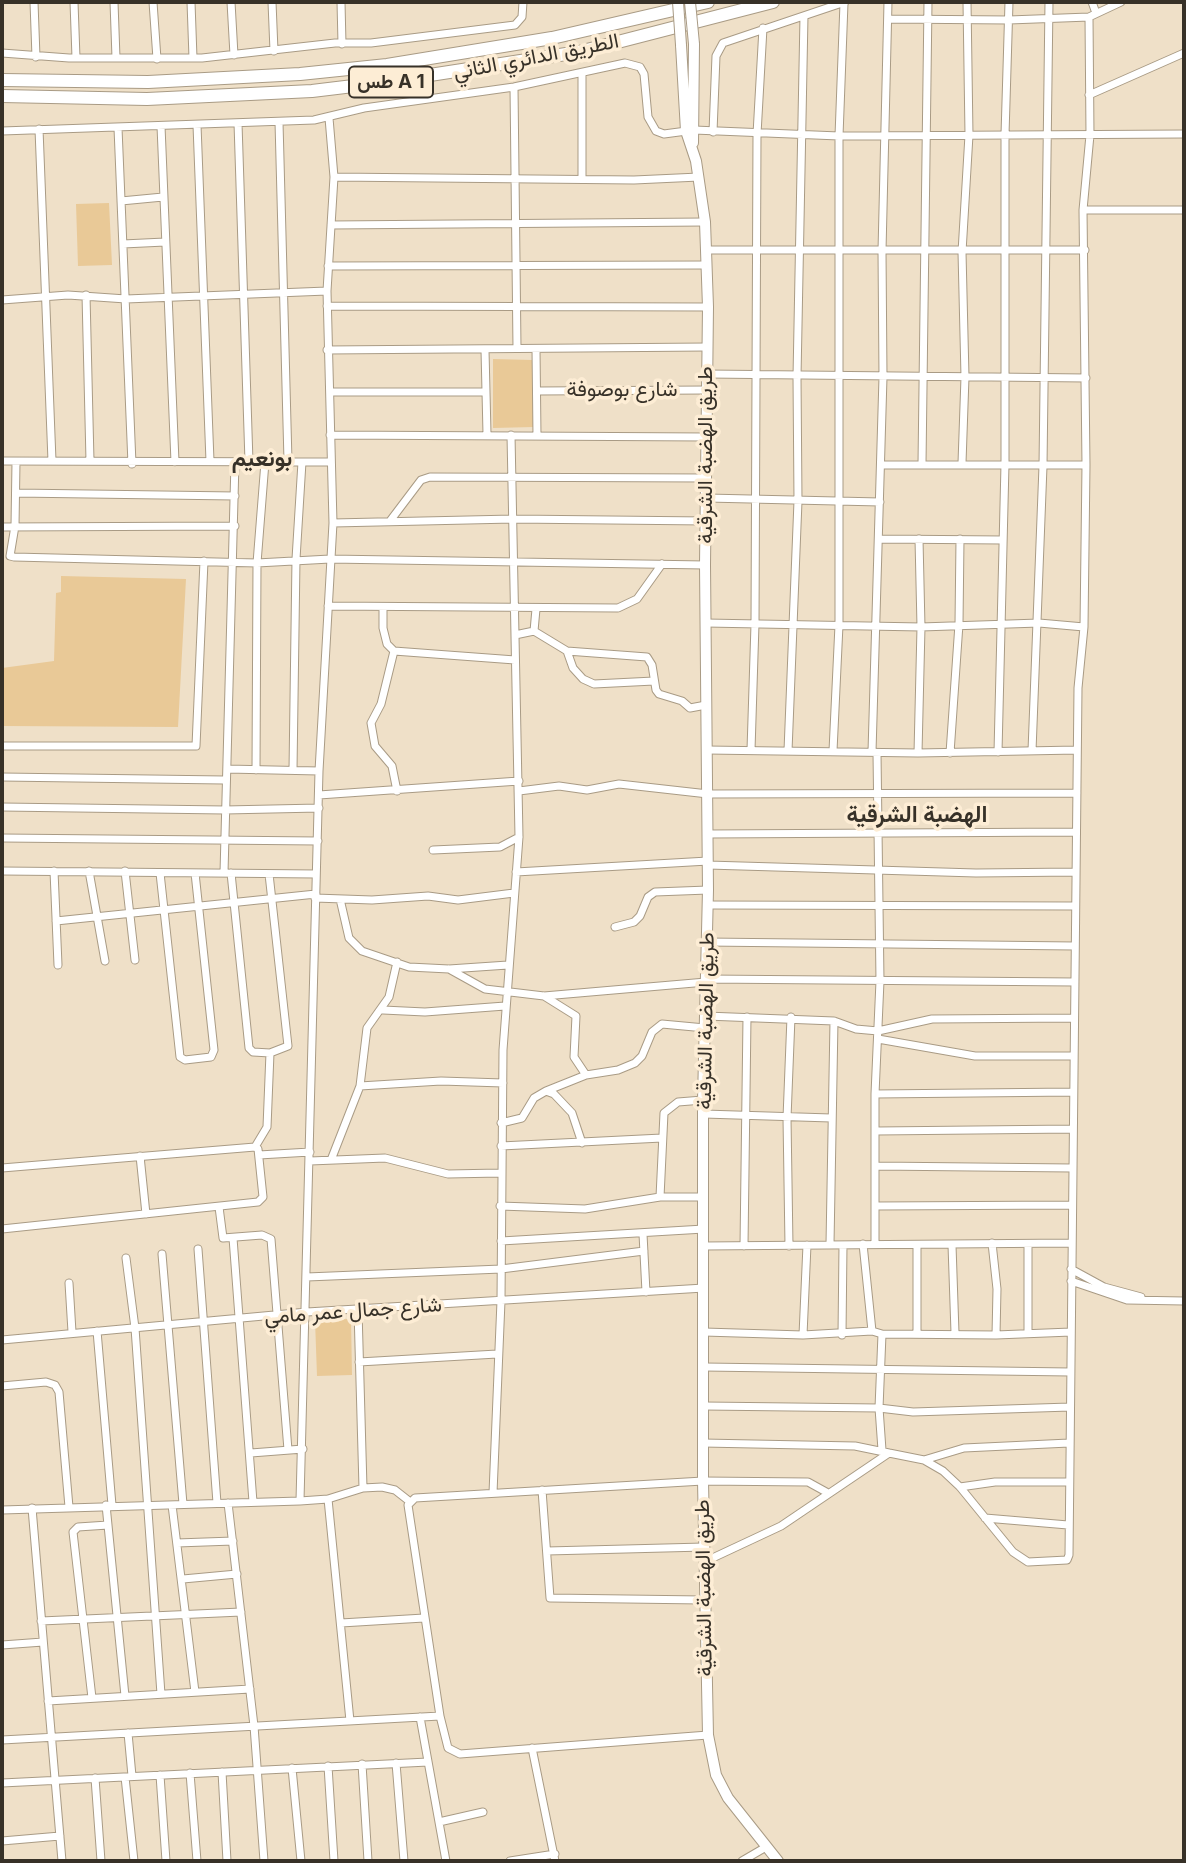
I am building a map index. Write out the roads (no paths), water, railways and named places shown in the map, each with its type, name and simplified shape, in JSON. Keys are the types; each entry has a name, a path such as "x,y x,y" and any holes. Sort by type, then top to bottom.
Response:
{"highway":[{"name":"الطريق الدائري الثاني","path":"2,80 148,82 300,74 387,65 552,38 708,2"},
{"name":"الطريق الدائري الثاني","path":"2,96 147,99 312,91 403,80 579,52 773,2"}],"main road":[{"path":"678,2 690,131"},
{"path":"690,2 694,44 690,131"},
{"name":"طريق الهضبة الشرقية","path":"690,131 705,222 708,307 705,565 708,890 703,1100 703,1600 708,1735 716,1775 728,1798 778,1861"}],"street":[{"path":"34,2 36,57"},
{"path":"74,2 76,58"},
{"path":"114,2 116,58"},
{"path":"153,2 157,59"},
{"path":"191,2 193,58"},
{"path":"231,2 234,55"},
{"path":"272,2 274,51"},
{"path":"341,2 342,44"},
{"path":"2,53 36,57 157,59 371,43 515,25 522,17 523,2"},
{"path":"713,132 718,51 723,43 845,2 839,136 839,625 833,751"},
{"path":"876,1244 875,1094 880,981 878,792 874,752 888,2"},
{"path":"922,464 929,2"},
{"path":"962,463 965,377 962,252 969,135 967,2"},
{"path":"998,752 1002,623 1005,135 1009,2"},
{"path":"1032,751 1043,466 1049,2"},
{"path":"703,1443 855,1446 924,1460 960,1487 1013,1552 1035,1564 1066,1560 1078,688 1084,626 1086,378 1083,211 1090,135 1092,2"},
{"path":"888,19 1049,19 1093,15 1121,2"},
{"path":"788,751 798,500 797,377 804,16"},
{"path":"751,750 755,624 757,134 763,28"},
{"path":"1089,95 1184,53"},
{"path":"2,131 329,118 364,108 514,87 632,63 644,74 651,125 664,134 690,131 839,136 1184,134"},
{"path":"582,73 582,179"},
{"path":"514,87 513,224 517,348"},
{"path":"300,1501 319,771 333,523 327,291 334,177 329,118"},
{"path":"279,122 288,461"},
{"path":"238,123 248,462"},
{"path":"197,125 210,461"},
{"path":"161,126 175,461"},
{"path":"118,128 132,464"},
{"path":"38,130 52,461"},
{"path":"334,177 515,180 698,177"},
{"path":"121,201 163,197"},
{"path":"1083,211 1184,210"},
{"path":"331,225 705,222"},
{"path":"122,244 165,242"},
{"path":"707,250 1085,250"},
{"path":"328,266 707,265"},
{"path":"2,300 44,296 86,295 125,299 327,291"},
{"path":"86,295 90,461"},
{"path":"327,306 517,309 708,307"},
{"path":"327,350 707,347"},
{"path":"536,349 537,436"},
{"path":"485,350 486,434"},
{"path":"707,374 756,377 1086,378"},
{"name":"شارع بوصوفة","path":"537,391 707,390"},
{"path":"331,391 485,392"},
{"path":"330,435 486,434 707,438"},
{"path":"493,1493 501,1269 500,1146 505,1006 519,837 511,435"},
{"path":"2,461 132,464 175,461 330,462"},
{"path":"16,462 15,526 10,556 14,557 257,564 296,559 330,559 705,565"},
{"path":"235,462 224,840 249,1048 253,1052 270,1053 288,1046 269,874"},
{"path":"256,770 257,564 265,462"},
{"path":"293,770 296,559 302,462"},
{"path":"881,465 1086,464"},
{"path":"390,521 425,478 707,478"},
{"path":"16,494 235,496"},
{"path":"707,498 880,502"},
{"path":"333,523 513,519 707,520"},
{"path":"2,527 235,526"},
{"path":"879,539 1003,540"},
{"path":"918,753 921,627 919,539"},
{"path":"950,753 959,625 960,539"},
{"path":"2,746 196,746 204,561"},
{"path":"328,606 626,606 650,584 662,564"},
{"path":"383,608 383,628 387,643 394,651 515,660"},
{"path":"534,631 536,608"},
{"path":"706,623 921,627 1039,623 1084,626"},
{"path":"515,635 534,631 566,651 648,657 659,694 682,701 688,707 706,705"},
{"path":"394,651 381,705 371,723 375,746 392,766 397,791"},
{"path":"566,651 573,668 583,679 594,684 654,681"},
{"path":"707,750 950,753 1077,750"},
{"path":"227,769 319,771"},
{"path":"2,776 224,780"},
{"path":"319,795 519,781"},
{"path":"519,791 559,786 587,790 619,784 708,794 1077,793"},
{"path":"2,807 225,810 319,807"},
{"path":"708,834 1076,832"},
{"path":"433,850 500,847 519,837"},
{"path":"2,838 318,841"},
{"path":"516,872 708,863 879,870 1076,872"},
{"path":"2,871 316,874"},
{"path":"54,871 58,965"},
{"path":"89,871 105,961"},
{"path":"125,871 135,960"},
{"path":"160,873 180,1057 185,1060 211,1057 214,1050 195,873"},
{"path":"615,927 634,922 640,916 648,897 655,892 708,890"},
{"path":"55,921 316,896 372,900 428,896 458,900 514,893"},
{"path":"340,899 349,938 362,951 409,967 449,969 508,965"},
{"path":"707,905 1075,906"},
{"path":"706,943 1075,946"},
{"path":"331,1160 360,1086 367,1028 383,1010 397,962"},
{"path":"449,969 485,989 506,994 544,996 706,980 1074,982"},
{"path":"544,996 576,1016 574,1058 586,1075"},
{"path":"383,1010 425,1012 505,1006"},
{"path":"744,1246 747,1017"},
{"path":"501,1123 522,1118 534,1098 546,1091 586,1075 618,1070 635,1063 652,1032 662,1024 747,1017 791,1017 834,1021 878,1035 975,1056 1074,1056"},
{"path":"789,1245 787,1118 791,1017"},
{"path":"878,1035 932,1019 1074,1018"},
{"path":"830,1244 834,1021"},
{"path":"255,1147 267,1127 270,1053"},
{"path":"360,1086 441,1081 503,1083"},
{"path":"546,1091 554,1094 572,1113 582,1143"},
{"path":"875,1094 1073,1092"},
{"path":"660,1197 664,1113 672,1104 703,1100"},
{"path":"704,1114 831,1118"},
{"path":"877,1131 1073,1129"},
{"path":"500,1146 662,1138"},
{"path":"2,1229 219,1207 262,1200 259,1155 255,1147"},
{"path":"2,1168 255,1147"},
{"path":"259,1155 310,1152"},
{"path":"140,1156 146,1214"},
{"path":"310,1161 385,1157 448,1174 500,1173"},
{"path":"876,1166 1072,1168"},
{"path":"500,1206 585,1209 660,1197 705,1197"},
{"path":"876,1206 1072,1205"},
{"path":"219,1207 221,1235 233,1238 262,1235 271,1239 288,1450"},
{"path":"501,1241 704,1229"},
{"path":"643,1234 646,1292"},
{"path":"233,1238 253,1502"},
{"path":"992,1243 997,1289 996,1335"},
{"path":"704,1246 1072,1243"},
{"path":"863,1244 872,1331"},
{"path":"1028,1244 1028,1333"},
{"path":"803,1335 807,1245"},
{"path":"842,1335 843,1245"},
{"path":"917,1245 917,1334"},
{"path":"952,1245 955,1333"},
{"path":"198,1249 217,1503"},
{"path":"307,1277 501,1269 644,1251"},
{"path":"162,1254 183,1504"},
{"path":"126,1258 135,1328 161,1694"},
{"path":"1071,1269 1104,1287 1152,1300"},
{"path":"1071,1281 1127,1300 1184,1301"},
{"path":"69,1283 72,1332"},
{"name":"شارع جمال عمر مامي","path":"2,1340 307,1312 704,1288"},
{"path":"358,1310 363,1488"},
{"path":"97,1331 109,1505 108,1525 125,1696"},
{"path":"704,1332 842,1335 872,1331 882,1334 996,1335 1071,1332"},
{"path":"882,1334 878,1408 886,1452"},
{"path":"359,1362 497,1354"},
{"path":"704,1367 1070,1372"},
{"path":"2,1386 46,1382 55,1385 60,1392 69,1507"},
{"path":"704,1406 878,1408 913,1412 1070,1407"},
{"path":"924,1460 973,1447 1069,1443"},
{"path":"251,1453 303,1449"},
{"path":"704,1562 781,1526 886,1452"},
{"path":"409,1501 415,1497 703,1481 808,1482 828,1493"},
{"path":"960,1487 995,1482 1069,1482"},
{"path":"2,1510 300,1501 328,1499 363,1488 382,1486 395,1490 409,1501 440,1716 448,1748 452,1752 460,1754 708,1735"},
{"path":"542,1490 548,1593 555,1600 703,1600"},
{"path":"328,1499 350,1721"},
{"path":"228,1503 254,1726 264,1861"},
{"path":"172,1505 188,1616 195,1692"},
{"path":"32,1508 62,1861"},
{"path":"985,1518 1068,1525"},
{"path":"92,1698 73,1532 78,1527 108,1525"},
{"path":"177,1543 233,1541"},
{"path":"547,1551 704,1547"},
{"path":"183,1579 237,1574"},
{"path":"41,1621 155,1618 241,1612"},
{"path":"341,1623 424,1618"},
{"path":"2,1644 43,1642"},
{"path":"48,1700 250,1689"},
{"path":"2,1740 440,1716"},
{"path":"420,1717 446,1861"},
{"path":"128,1733 134,1861"},
{"path":"510,1861 555,1858 533,1748"},
{"path":"2,1783 428,1762"},
{"path":"397,1763 404,1861"},
{"path":"362,1765 368,1861"},
{"path":"328,1766 334,1861"},
{"path":"292,1768 301,1861"},
{"path":"222,1772 227,1861"},
{"path":"191,1773 197,1861"},
{"path":"160,1774 166,1861"},
{"path":"96,1778 101,1861"},
{"path":"439,1822 483,1812"},
{"path":"2,1842 60,1836"},
{"path":"742,1861 766,1847"}],"district":[{"name":"بونعيم","path":"262,459"},
{"name":"الهضبة الشرقية","path":"917,815"}]}
